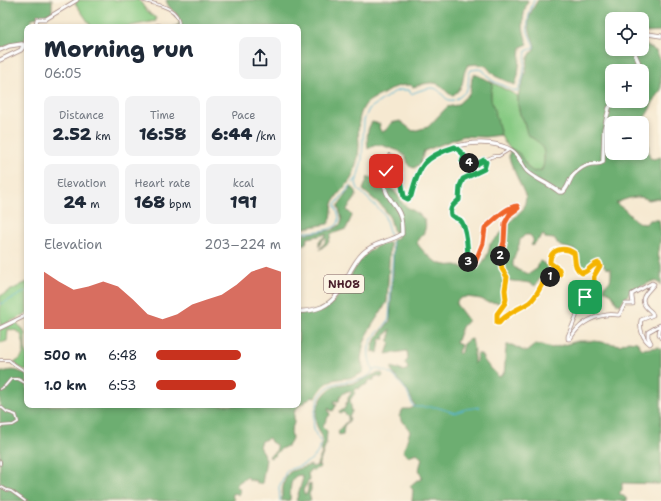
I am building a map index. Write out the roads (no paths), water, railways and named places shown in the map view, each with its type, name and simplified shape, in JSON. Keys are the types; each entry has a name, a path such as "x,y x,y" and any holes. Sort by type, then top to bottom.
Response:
{"main road":[{"path":"649,34 661,36"},
{"path":"0,50 21,43 23,45 23,48 0,60"},
{"path":"394,168 398,169 400,172 404,197 406,199 409,198 422,165 430,158 438,152 481,142 510,149 516,153 527,170 534,177 559,192 564,192 568,187 571,178 576,172 590,164 601,164 603,162 604,129 609,108"},
{"name":"NH08","path":"301,311 317,309 329,303 341,290 362,254 369,247 400,235 402,232 400,216 386,191 384,178 386,171 390,167 394,168"},
{"path":"0,328 24,316"}],"street":[{"path":"36,24 37,19 46,19 77,0"},
{"path":"141,0 174,11 177,15 179,24"},
{"path":"455,147 464,155 461,160 462,162 477,164 494,156 499,156 510,149"},
{"path":"389,155 394,156 396,162 394,168"},
{"path":"485,160 484,169 463,179 460,186 459,200 450,212 451,215 458,219 462,224 468,250 468,264 470,266 474,265 483,243 485,228 515,205 518,207 517,210 510,214 505,226 504,242 500,261 502,269 507,277 505,290 506,299 505,303 497,314 497,323 530,301 541,289 546,278 559,276 559,269 550,263 550,258 554,252 559,249 563,249 574,253 576,268 582,273 597,262 600,264 594,276 594,282 587,290 584,299 579,303 576,317 568,339 570,339 573,334 592,318 607,315 619,315 625,304 633,304 632,294 651,283 653,283 654,286 646,291 644,299 646,307 652,312 653,316 641,320 641,330 645,339 650,344 648,332 660,325 659,334 661,338"},
{"path":"0,360 9,360 14,365 24,370"},
{"path":"0,389 11,379 18,379 24,382"},
{"path":"0,406 7,412 16,415 18,422 13,426 0,426"},
{"path":"0,486 7,490 11,490 25,501"}],"waterway":[{"path":"391,238 384,214 358,189 356,183 362,160 364,120 369,109 394,92 400,90 409,90 411,94 433,88 449,100 456,99 466,91 471,70 478,69 483,70 493,81 512,90 518,91 523,77 526,51 534,48 528,32 529,16 534,0"},
{"path":"301,233 330,229 335,226 338,223 339,218 335,205 356,179"},
{"path":"373,370 369,355 369,346 373,337 389,319 393,251 392,241"},
{"path":"0,304 24,292"},
{"path":"280,501 279,487 287,470 304,464 317,454 321,443 315,433 315,410 321,395 327,388 335,384 361,379 368,376 373,370 377,369 386,371 394,376 406,390 413,406 415,407 436,407 455,413 466,409 480,407"}]}
